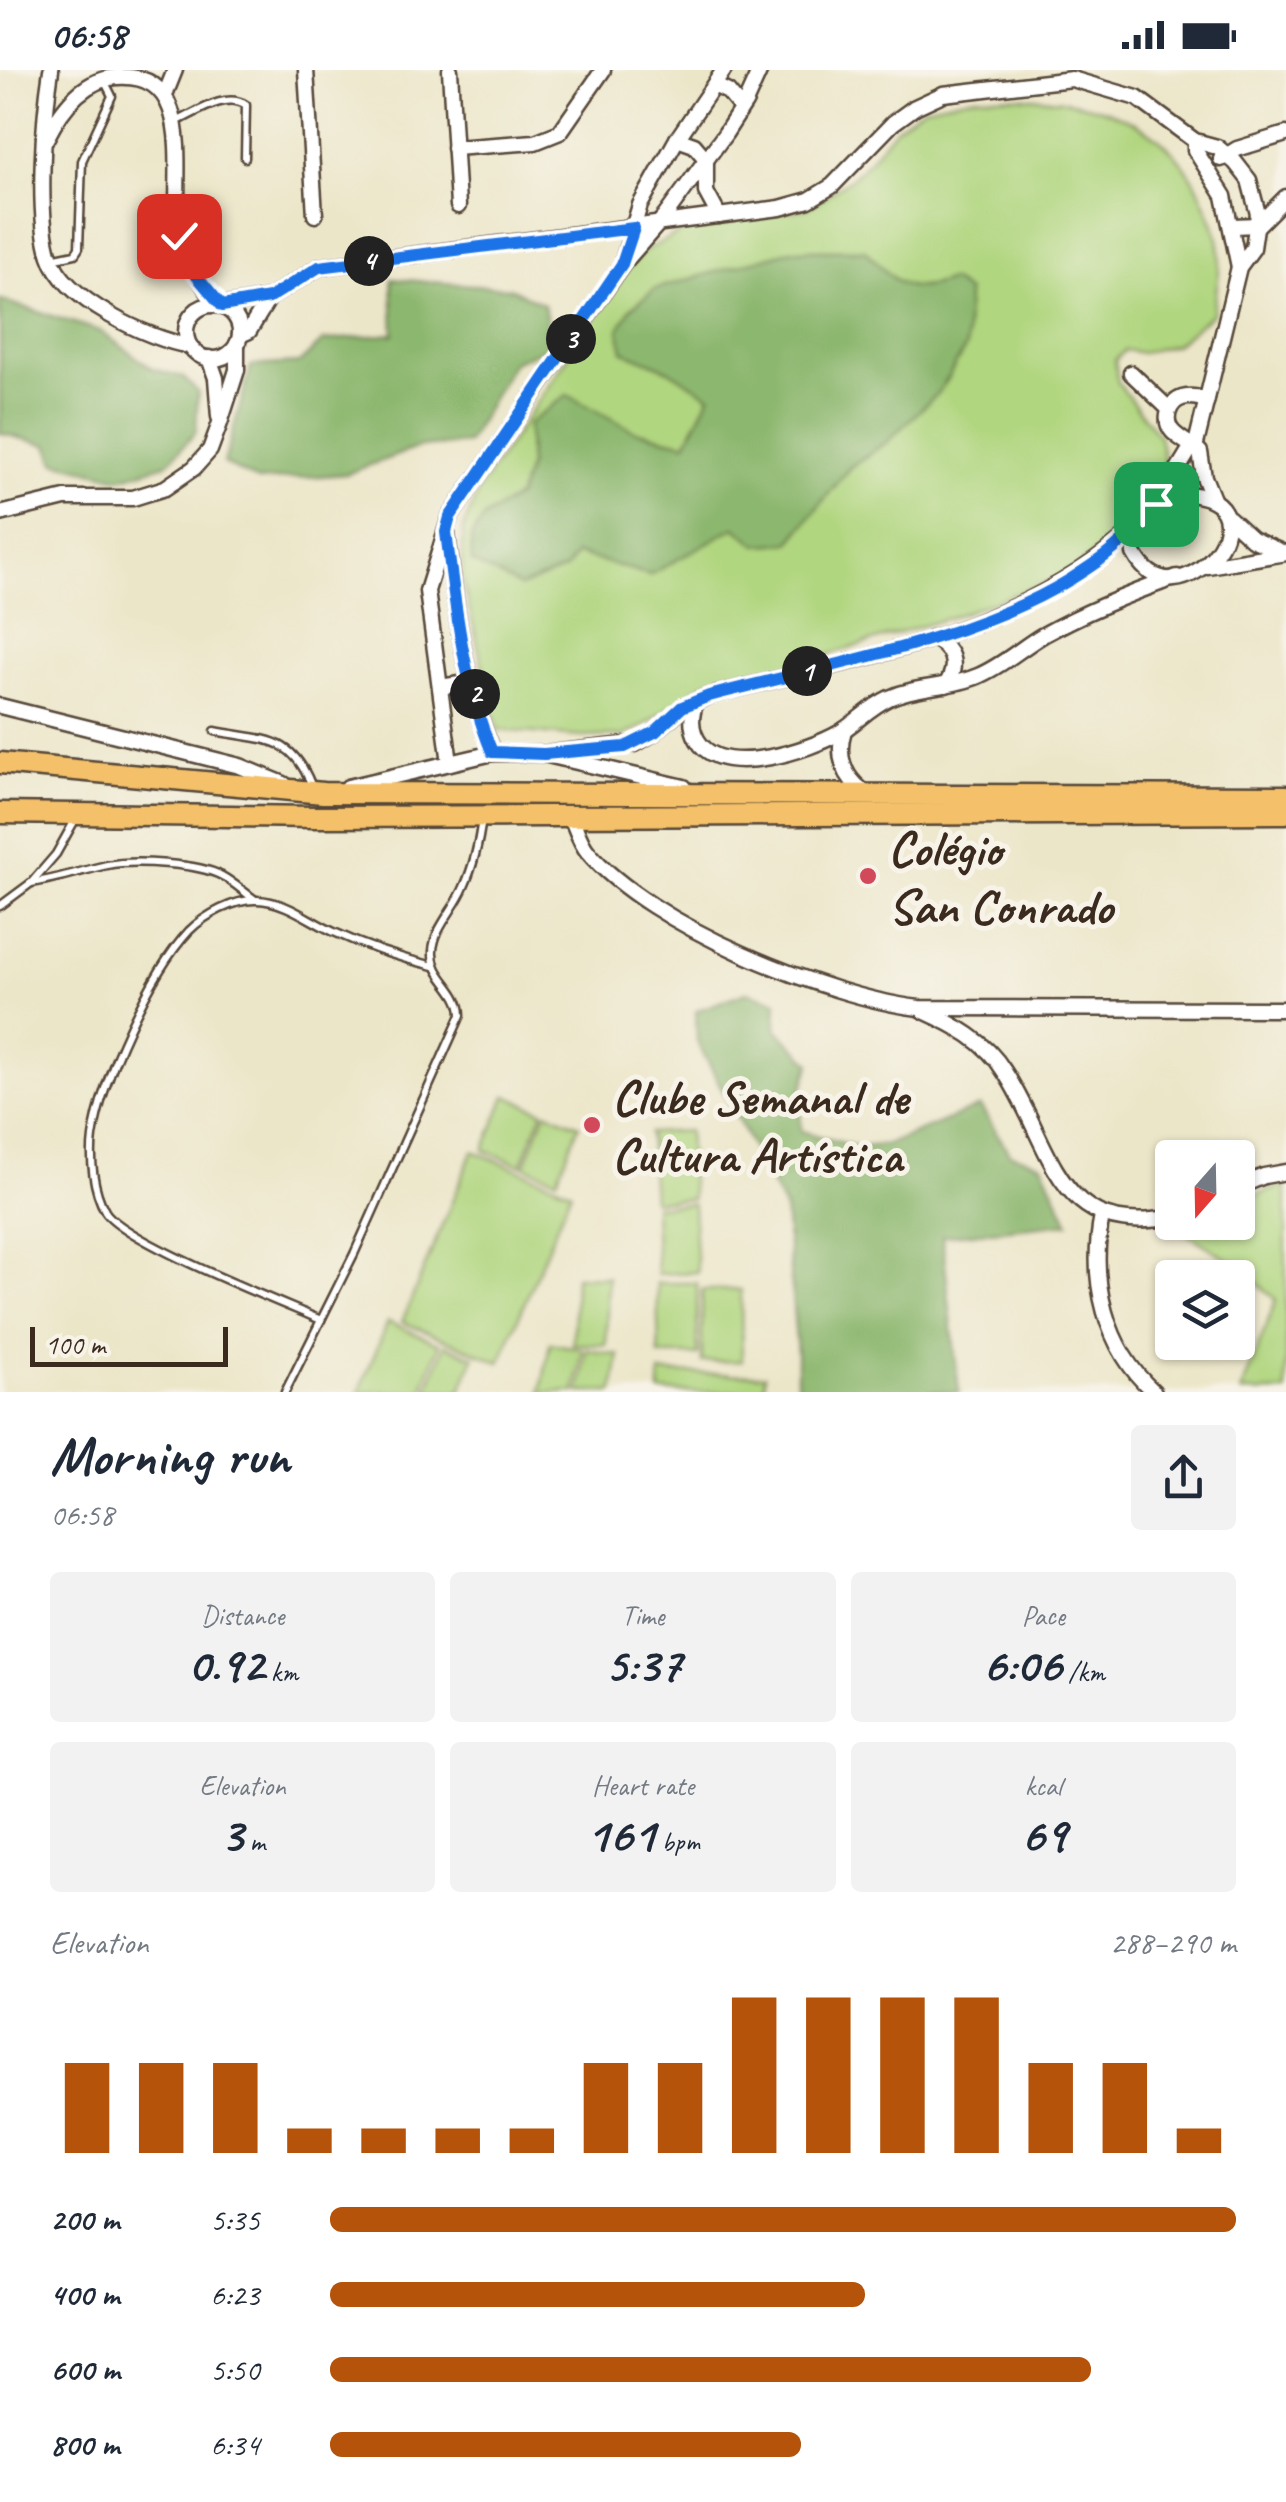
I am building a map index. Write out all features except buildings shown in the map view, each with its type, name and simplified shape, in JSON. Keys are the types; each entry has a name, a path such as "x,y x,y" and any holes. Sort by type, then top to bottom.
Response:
{"main road":[{"path":"0,764 313,793 1286,796"},
{"path":"0,813 483,817 1286,814"}],"street":[{"path":"51,70 42,210 50,259 87,301 137,328 190,346"},
{"path":"164,95 175,70"},
{"path":"306,70 315,215"},
{"path":"450,70 458,206"},
{"path":"454,148 535,142 560,132 603,70"},
{"path":"622,264 640,205 677,139 724,70"},
{"path":"450,763 426,591 435,556 458,502 622,264 655,226 741,108 760,70"},
{"path":"0,514 65,498 133,498 165,488 194,468 210,450 237,370 236,317 219,305 190,268 179,236 175,123 164,95 149,80 104,75 75,96 46,139"},
{"path":"269,298 248,332 226,356 209,358 190,346 185,330 195,310 269,298 319,267 655,226 780,208 809,200 832,186 893,123 914,107 954,92 1072,79 1137,98 1195,140 1226,154 1249,180 1257,202 1253,248 1240,266 1196,448"},
{"path":"714,85 728,92 741,108"},
{"path":"1212,172 1226,154 1286,134"},
{"path":"677,139 694,145 706,158 706,192 718,216"},
{"path":"1195,140 1196,150 1224,196 1240,266"},
{"path":"1233,226 1258,225 1286,197"},
{"path":"209,358 216,378 220,422"},
{"path":"1131,374 1169,410"},
{"path":"1207,400 1186,396 1176,400 1169,410 1170,428 1200,452 1204,477 1229,518 1252,538 1285,553"},
{"path":"0,706 240,766 313,793 492,752 544,754 635,744 676,712 696,702 932,638 996,616 1048,592 1094,564 1136,527 1156,504 1189,450 1196,448"},
{"path":"1156,504 1186,494 1214,499"},
{"path":"1206,567 1226,544 1229,518"},
{"path":"1136,527 1133,540 1140,564 1162,577 1177,578"},
{"path":"446,532 460,628 492,752"},
{"path":"696,702 692,716 696,738 706,750 728,759 764,758 797,751 844,730 891,697 987,672 1044,634 1087,612 1206,567 1285,553"},
{"path":"932,638 944,644 954,661 946,685"},
{"path":"440,687 472,682"},
{"path":"844,730 840,746 842,763 849,778 866,793"},
{"path":"544,754 714,794"},
{"path":"571,817 585,850 626,886 677,919 808,982 886,1004 919,1008 1286,1009"},
{"path":"919,1008 952,1024 985,1047 1004,1070 1059,1175 1078,1201 1102,1216 1140,1223 1155,1220"},
{"path":"1255,1180 1286,1172"},
{"path":"1102,1216 1098,1266 1108,1323 1132,1370 1154,1392"}],"lane":[{"path":"50,259 75,254 79,248 82,160 112,96 104,75"},
{"path":"175,123 226,100 238,99 246,104 244,158"},
{"path":"215,732 280,744 304,765 313,793"},
{"path":"0,906 31,883 56,854 78,814"},
{"path":"285,1392 354,1254 461,1014 461,1003 434,966 433,950 437,934 463,891 483,817"},
{"path":"31,883 109,865 176,866 221,875 255,900"},
{"path":"321,1320 171,1254 116,1222 104,1210 91,1164 93,1134 120,1048 158,977 190,930 226,906 255,900 284,905 332,931 392,956 434,966"}],"green space":[{"path":"975,96 1075,103 1106,110 1135,123 1161,140 1183,164 1201,194 1219,244 1213,313 1176,344 1142,353 1125,350 1115,360 1118,383 1159,436 1164,460 1155,483 1127,522 1059,578 951,617 792,666 723,675 623,736 498,730 462,578 463,529 480,487 627,270 646,250 698,224 806,209 849,180 896,127 924,107","holes":["792,250 865,250 893,278 911,287 950,280 966,292 966,347 888,441 850,467 789,543 735,527 650,575 576,553 566,569 519,587 484,518 518,497 529,465 528,424 567,396 636,432 686,443 710,396 667,369 624,351 746,266"]},
{"path":"792,250 865,250 902,284 922,287 950,280 967,292 966,347 939,392 888,441 850,467 789,543 757,545 735,527 650,575 576,554 566,569 520,587 472,562 471,537 484,518 518,496 529,465 528,424 567,395 635,431 686,443 710,396 667,369 623,351 619,329 631,308 655,289"},
{"path":"392,279 510,288 544,304 546,348 513,362 467,443 419,447 346,474 258,481 224,463 251,366 299,363 323,341 394,334"},
{"path":"0,300 100,331 153,369 183,377 198,392 196,432 167,464 120,478 55,462 48,445 0,433"},
{"path":"746,992 777,1001 776,1029 811,1063 800,1095 801,1131 857,1147 886,1145 980,1106 1009,1153 1042,1164 1069,1223 942,1236 959,1392 797,1392 785,1210 697,1041 696,1011"},
{"path":"506,1096 543,1111 521,1165 484,1150"},
{"path":"546,1112 579,1125 557,1179 524,1166"},
{"path":"688,1131 692,1199 653,1201 649,1133"},
{"path":"473,1151 571,1191 500,1362 402,1322"},
{"path":"1286,1185 1286,1392 1241,1392 1276,1300 1255,1281 1255,1260 1229,1260 1197,1240 1255,1240 1255,1196"},
{"path":"693,1204 697,1272 657,1274 654,1206"},
{"path":"575,1276 608,1277 606,1345 573,1344"},
{"path":"657,1283 697,1283 698,1355 659,1355"},
{"path":"702,1290 741,1290 742,1361 702,1362"},
{"path":"388,1322 440,1344 421,1392 359,1392"},
{"path":"550,1343 583,1349 575,1392 541,1392"},
{"path":"445,1345 474,1357 460,1392 427,1390"},
{"path":"587,1350 619,1355 613,1392 579,1392"},
{"path":"660,1373 765,1375 764,1392 660,1392"}],"place":[{"name":"Colégio San Conrado","path":"868,876"},
{"name":"Clube Semanal de Cultura Artística","path":"592,1125"}],"route":[{"path":"179,236 190,268 222,306 269,298 319,267 634,228 622,264 450,517 446,532 460,628 492,752 544,754 625,747 655,732 682,707 709,696 932,638 996,616 1048,592 1094,564 1156,504"}]}
